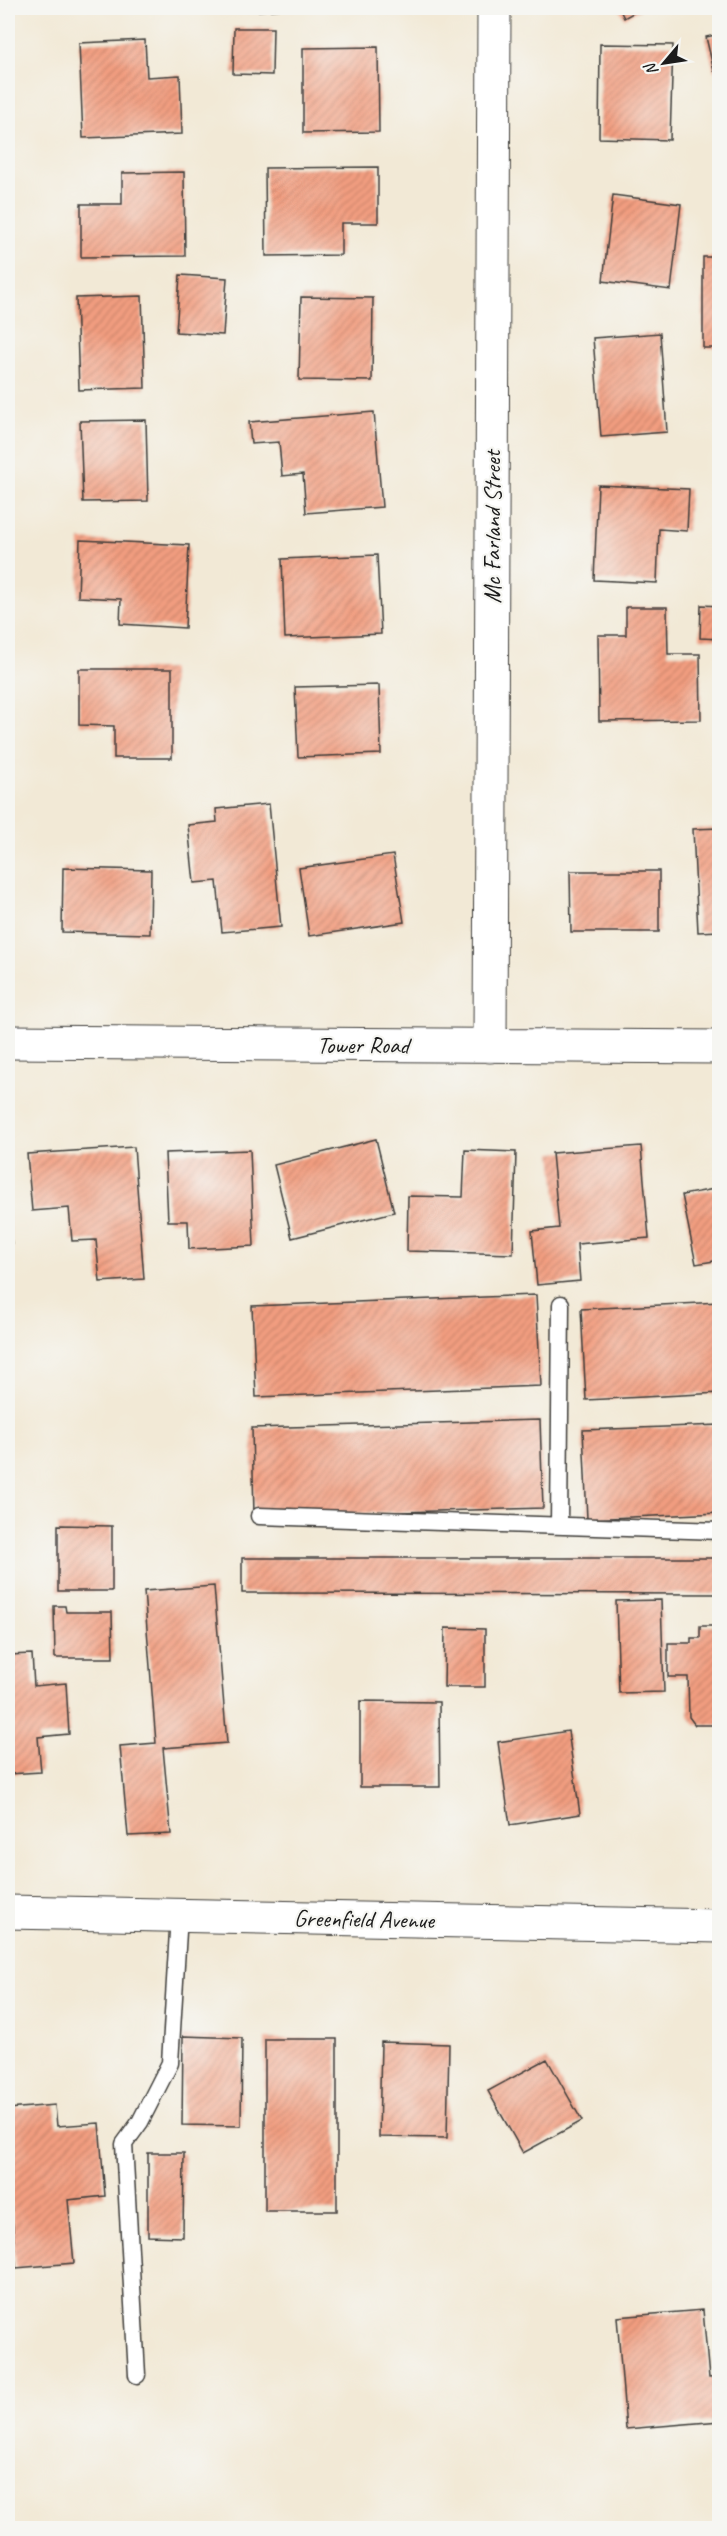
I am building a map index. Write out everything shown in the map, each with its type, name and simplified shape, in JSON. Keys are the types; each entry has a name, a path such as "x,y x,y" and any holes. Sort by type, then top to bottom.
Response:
{"street":[{"name":"Mc Farland Street","path":"490,1046 494,8"},
{"name":"Tower Road","path":"8,1042 720,1047"},
{"name":"Greenfield Avenue","path":"8,1912 720,1926"}],"lane":[{"path":"559,1526 561,1304"},
{"path":"259,1516 720,1531"},
{"path":"137,2375 124,2144 140,2122 170,2063 179,1915"}],"building":[{"path":"238,8 284,8 284,9 238,12"},
{"path":"619,8 642,8 624,18"},
{"path":"234,28 273,28 272,75 233,74"},
{"path":"720,34 720,69 714,71 706,37"},
{"path":"145,40 147,77 180,75 182,134 83,138 79,43"},
{"path":"600,44 673,45 670,140 599,138"},
{"path":"378,47 379,132 303,133 303,48"},
{"path":"378,167 378,223 341,223 341,255 266,256 265,168"},
{"path":"184,172 185,256 81,257 81,204 122,204 122,173"},
{"path":"613,195 681,204 671,290 603,281"},
{"path":"703,257 720,257 720,348 703,348"},
{"path":"180,275 227,278 223,335 176,332"},
{"path":"142,296 145,388 79,390 76,298"},
{"path":"301,297 373,298 372,381 299,380"},
{"path":"660,333 667,432 601,437 593,338"},
{"path":"374,412 382,507 306,513 303,474 282,476 279,442 251,444 249,422"},
{"path":"146,420 148,501 83,502 80,421"},
{"path":"598,485 689,489 687,531 659,529 657,583 594,580"},
{"path":"80,540 189,545 185,628 120,624 121,599 78,597"},
{"path":"377,555 381,634 285,638 282,559"},
{"path":"701,605 720,606 720,639 700,638"},
{"path":"626,607 667,607 668,654 700,654 701,720 599,721 598,635 626,635"},
{"path":"79,669 172,669 172,758 114,758 114,726 79,725"},
{"path":"379,685 381,754 298,757 295,687"},
{"path":"269,804 281,927 222,932 217,881 194,883 188,825 217,822 216,809"},
{"path":"720,828 720,931 698,932 693,829"},
{"path":"393,855 404,922 309,936 299,868"},
{"path":"63,868 151,870 150,934 62,932"},
{"path":"570,871 659,871 659,932 571,932"},
{"path":"376,1139 394,1212 292,1238 274,1165"},
{"path":"641,1146 649,1238 577,1244 580,1281 537,1285 532,1231 559,1228 552,1153"},
{"path":"134,1147 144,1279 100,1282 96,1240 72,1241 69,1208 32,1211 27,1154"},
{"path":"250,1150 254,1246 189,1249 188,1221 168,1221 165,1153"},
{"path":"465,1150 516,1152 513,1254 407,1251 408,1196 463,1197"},
{"path":"720,1188 720,1260 696,1264 682,1195"},
{"path":"8,1205 12,1247 8,1247"},
{"path":"536,1295 541,1386 256,1397 252,1306"},
{"path":"720,1302 720,1393 586,1400 581,1309"},
{"path":"540,1420 543,1508 254,1516 252,1428"},
{"path":"720,1425 720,1513 587,1519 583,1430"},
{"path":"58,1525 112,1526 112,1591 58,1591"},
{"path":"242,1558 720,1558 720,1594 242,1593"},
{"path":"214,1586 227,1743 163,1748 171,1834 128,1836 120,1746 156,1743 144,1591"},
{"path":"661,1600 664,1692 619,1693 616,1601"},
{"path":"54,1606 65,1606 66,1612 112,1612 113,1658 55,1658"},
{"path":"700,1626 720,1626 720,1725 695,1725 689,1717 688,1677 668,1677 668,1643 691,1643 691,1638 700,1638"},
{"path":"445,1628 485,1629 485,1687 444,1687"},
{"path":"32,1654 34,1686 66,1683 69,1734 38,1737 41,1772 8,1774 8,1655"},
{"path":"360,1701 439,1702 440,1787 360,1787"},
{"path":"568,1731 580,1814 510,1825 498,1742"},
{"path":"183,2036 242,2038 241,2126 182,2125"},
{"path":"265,2039 337,2039 337,2211 265,2211"},
{"path":"381,2042 449,2044 447,2138 379,2137"},
{"path":"547,2059 582,2121 523,2153 488,2091"},
{"path":"55,2105 57,2126 99,2123 105,2196 68,2200 74,2263 16,2268 8,2165 8,2109"},
{"path":"148,2153 184,2153 183,2237 148,2236"},
{"path":"703,2310 709,2378 720,2377 720,2421 626,2429 617,2317"}]}
